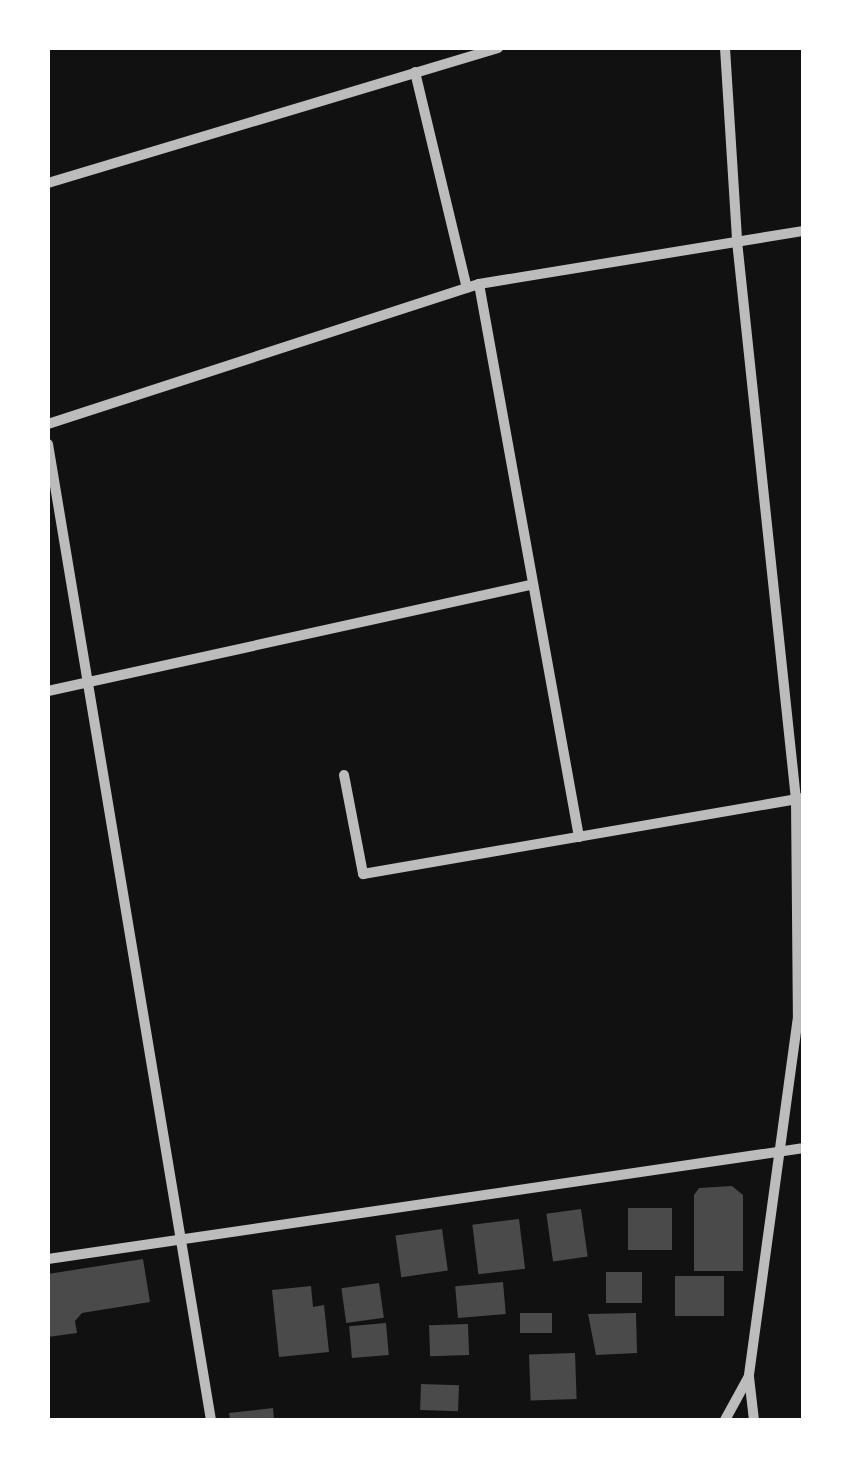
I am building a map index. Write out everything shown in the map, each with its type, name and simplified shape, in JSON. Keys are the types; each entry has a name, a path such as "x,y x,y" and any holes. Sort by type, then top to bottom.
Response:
{"street":[{"path":"48,183 498,48"},
{"path":"725,48 737,242 800,799 798,1017 749,1377 754,1420"},
{"path":"415,72 473,286 578,838"},
{"path":"48,424 473,286 804,231"},
{"path":"48,444 211,1420"},
{"path":"48,691 530,585"},
{"path":"344,775 363,874 800,799"},
{"path":"48,1259 804,1148"},
{"path":"725,1420 749,1377"}],"building":[{"path":"732,1186 743,1195 743,1271 694,1271 694,1195 699,1188"},
{"path":"628,1208 672,1208 672,1250 628,1250"},
{"path":"581,1209 588,1257 553,1261 546,1214"},
{"path":"519,1219 525,1269 478,1274 472,1225"},
{"path":"442,1229 448,1271 401,1277 395,1236"},
{"path":"143,1259 150,1302 82,1313 75,1321 77,1333 48,1337 48,1274"},
{"path":"606,1272 642,1272 642,1303 606,1303"},
{"path":"675,1276 724,1276 724,1316 675,1316"},
{"path":"503,1282 506,1314 458,1318 455,1286"},
{"path":"379,1283 384,1318 346,1323 341,1288"},
{"path":"311,1286 313,1307 324,1305 329,1352 279,1357 272,1290"},
{"path":"520,1313 552,1313 552,1333 520,1333"},
{"path":"636,1313 637,1353 596,1355 588,1314"},
{"path":"386,1323 389,1355 352,1358 349,1326"},
{"path":"468,1324 469,1355 430,1356 429,1325"},
{"path":"575,1353 577,1399 531,1401 529,1355"},
{"path":"421,1384 459,1385 458,1411 420,1410"},
{"path":"273,1408 274,1420 230,1420 229,1413"}]}
